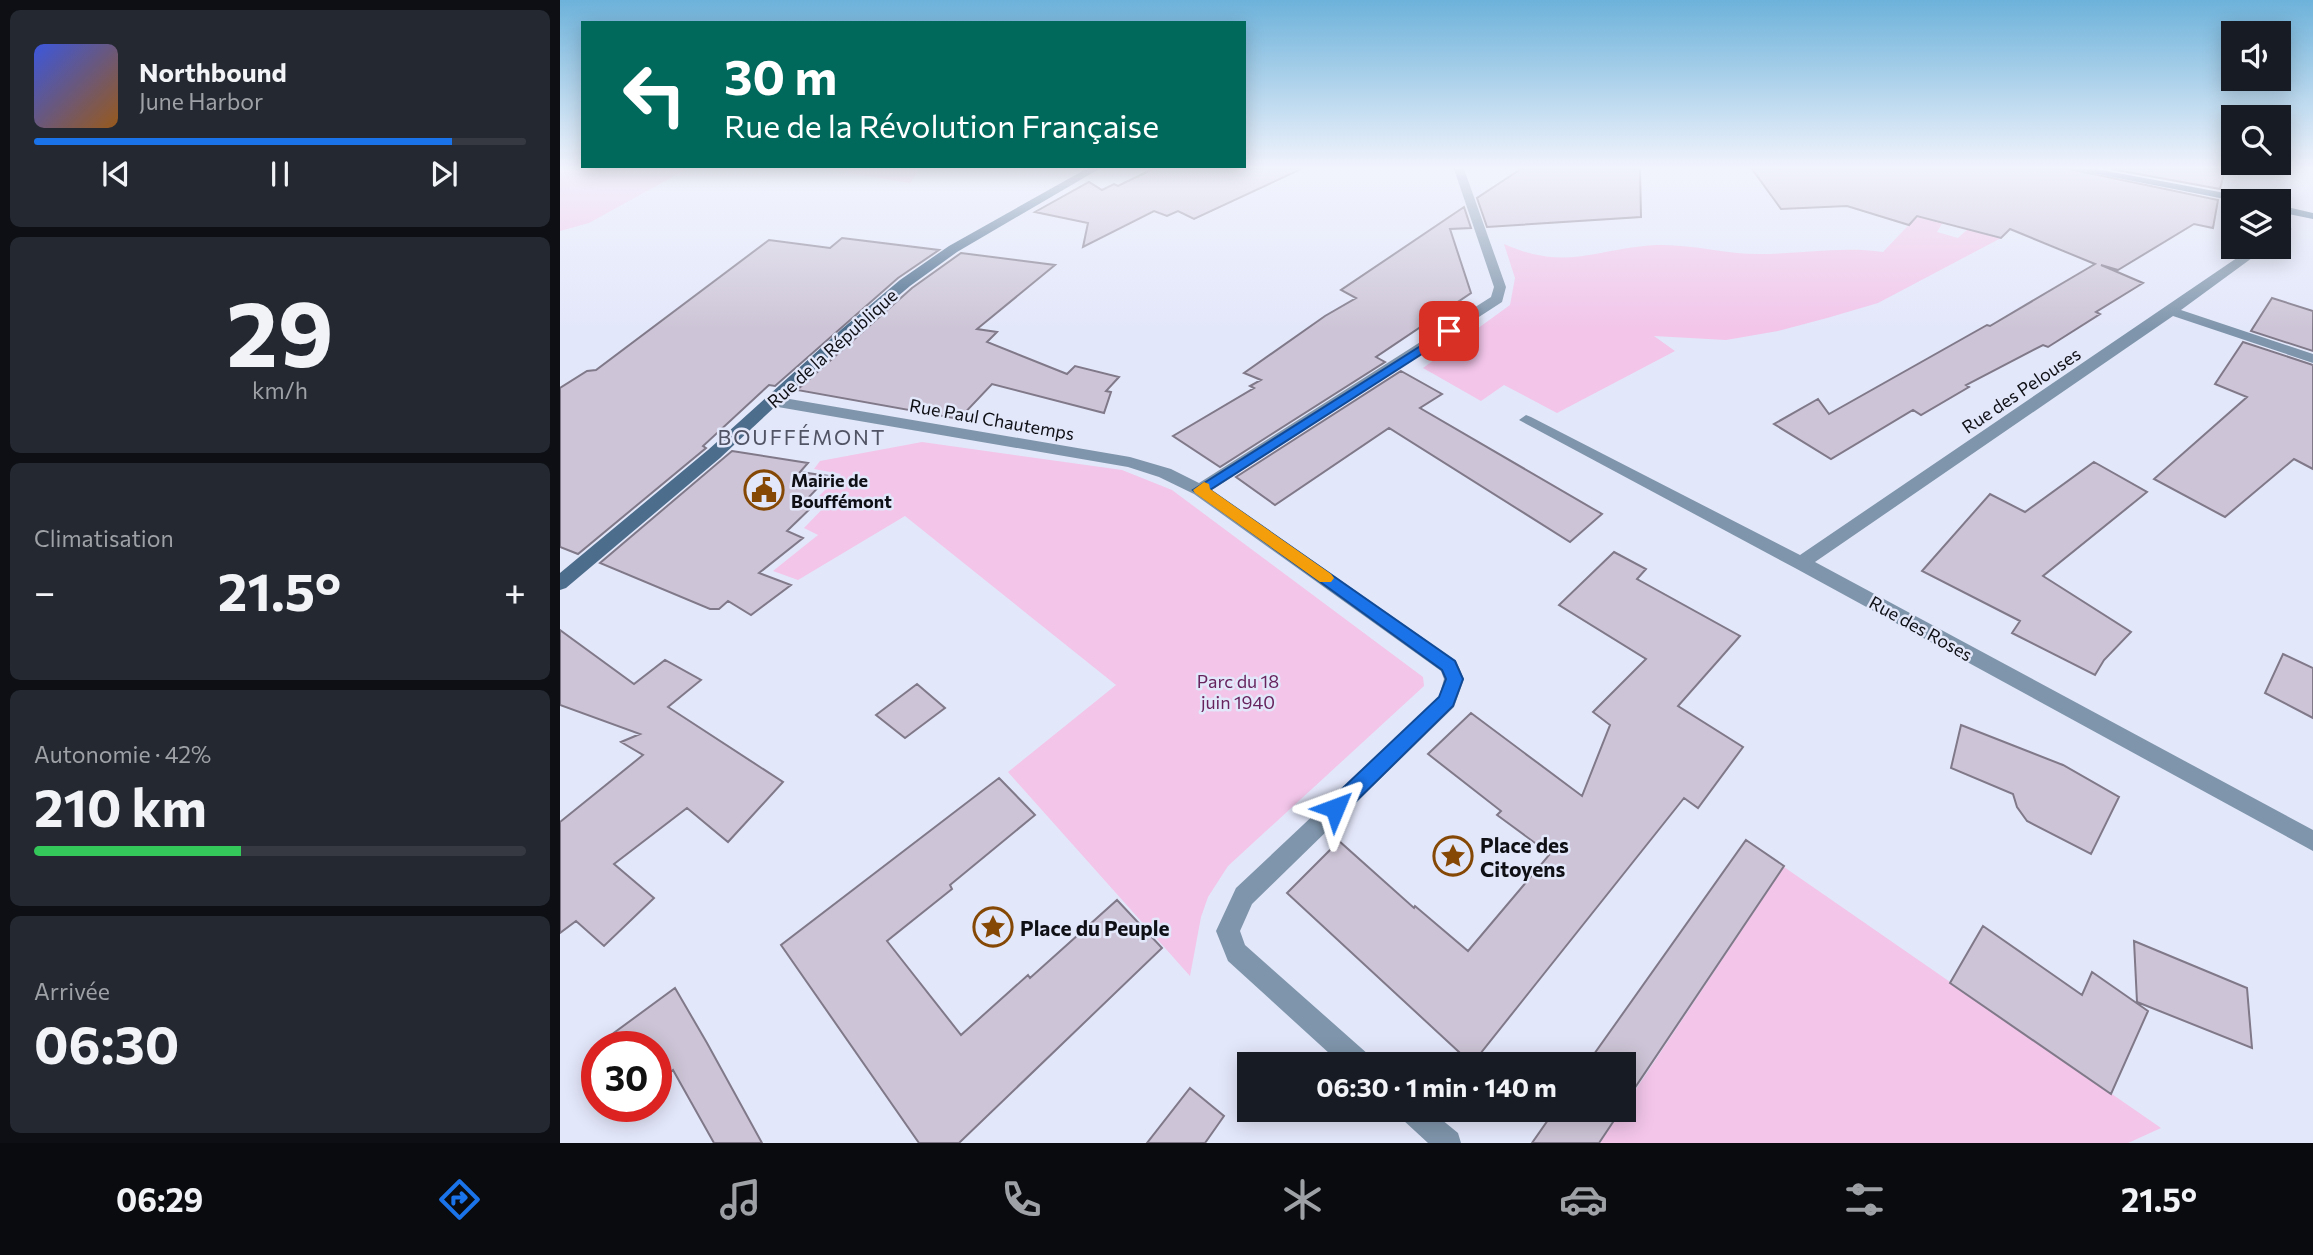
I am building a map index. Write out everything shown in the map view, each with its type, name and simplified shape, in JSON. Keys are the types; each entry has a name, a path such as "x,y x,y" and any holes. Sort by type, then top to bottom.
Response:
{"street":[{"name":"Rue de la République","path":"560,583 772,401 848,331 934,262 997,222"},
{"path":"1200,490 1497,299 1500,287 1478,222"},
{"name":"Rue des Pelouses","path":"1801,563 2244,259"},
{"path":"2171,311 2313,359"},
{"name":"Rue Paul Chautemps","path":"772,401 1130,462 1165,473 1200,490 1449,666 1454,679 1447,701 1244,896 1228,931 1236,953 1347,1052"},
{"name":"Rue des Roses","path":"1526,420 1801,563 2313,841"},
{"path":"1424,1122 1448,1143"}],"green space":[{"path":"560,222 590,222 589,223 560,231"},
{"path":"1911,222 1943,222 1937,232 1958,238 1968,229 2001,238 1878,303 1827,318 1778,331 1726,340 1654,336 1675,351 1557,413 1504,385 1481,401 1423,368 1510,305 1515,278 1504,244 1526,252 1564,257 1657,245 1759,254 1836,250 1883,252"},
{"name":"Parc du 18 juin 1940","path":"922,442 1122,470 1172,490 1423,677 1424,686 1228,866 1208,897 1201,917 1190,976 1008,772 1116,685 905,516 798,580 773,571 818,535 804,528 832,499 819,496 841,474 814,469 820,461"},
{"path":"1784,867 2161,1128 2128,1143 1600,1143 1614,1122 1636,1122 1636,1089"}],"building":[{"path":"1085,222 1132,222 1083,247 1088,223"},
{"path":"1441,222 1469,222 1471,228 1450,229 1471,293 1376,357 1385,362 1220,467 1173,436 1254,388 1250,386 1261,380 1244,373 1325,316 1356,298 1341,290"},
{"path":"1485,222 1559,222 1487,227"},
{"path":"1941,222 2214,222 2213,228 2194,224 2118,270 2101,265 2143,283 2096,312 2100,314 2048,347 2043,345 1966,385 1969,387 1921,415 1913,410 1831,459 1774,424 1818,399 1829,414 1987,325 1990,326 2095,264 2010,229 2001,238"},
{"path":"842,238 939,250 898,278 775,386 769,385 703,446 706,448 578,554 560,547 560,388 587,371 596,370 769,240 830,248"},
{"path":"961,253 1055,265 977,329 997,332 987,342 1067,374 1075,366 1119,377 1106,391 1111,392 1104,413 992,384 959,419 797,390 912,288"},
{"path":"2272,298 2313,311 2313,351 2251,331"},
{"path":"2243,342 2313,365 2313,469 2294,459 2225,517 2154,479 2247,397 2215,384"},
{"path":"1401,371 1442,394 1420,408 1602,514 1570,542 1389,428 1275,505 1236,477"},
{"path":"732,451 808,463 800,472 829,476 807,499 818,501 787,531 803,538 759,573 791,585 751,615 728,601 719,609 710,609 600,563"},
{"path":"2094,462 2147,492 2043,576 2131,632 2104,660 2095,675 2012,633 2020,621 1922,571 1990,494 2025,512"},
{"path":"1614,552 1646,569 1637,579 1740,636 1678,706 1743,747 1698,808 1684,798 1482,1052 1459,1052 1287,893 1339,841 1414,908 1415,906 1468,951 1550,854 1497,815 1501,811 1428,754 1471,713 1582,796 1610,725 1593,712 1646,659 1559,605"},
{"path":"560,630 634,684 665,660 701,680 668,707 783,782 728,842 687,808 614,864 654,898 604,946 576,921 560,933 560,822 643,755 621,742 640,734 560,705"},
{"path":"2283,654 2313,668 2313,718 2265,693"},
{"path":"917,684 945,708 905,738 876,715"},
{"path":"1961,725 2063,765 2119,797 2091,854 2027,821 2017,807 2013,794 1951,768"},
{"path":"999,778 1035,815 950,885 952,889 887,941 961,1035 1117,900 1162,948 959,1143 919,1143 781,945"},
{"path":"1746,840 1784,866 1636,1086 1636,1052 1596,1052"},
{"path":"1983,926 2082,995 2092,972 2148,1011 2111,1094 1950,983"},
{"path":"2134,941 2247,988 2252,1048 2137,1002"},
{"path":"675,988 762,1143 714,1143 672,1071 672,1031 616,1031"},
{"path":"1190,1088 1224,1116 1205,1143 1147,1143"},
{"path":"1547,1122 1613,1122 1599,1143 1532,1143"}],"slow traffic":[{"path":"1204,487 1200,490 1326,578"}],"place":[{"name":"Mairie de Bouffémont","path":"764,490"},
{"name":"Place des Citoyens","path":"1453,856"},
{"name":"Place du Peuple","path":"993,927"}],"district":[{"name":"BOUFFÉMONT","path":"802,436"}],"route":[{"path":"1335,808 1447,701 1454,679 1449,666 1200,490 1449,331"}]}
